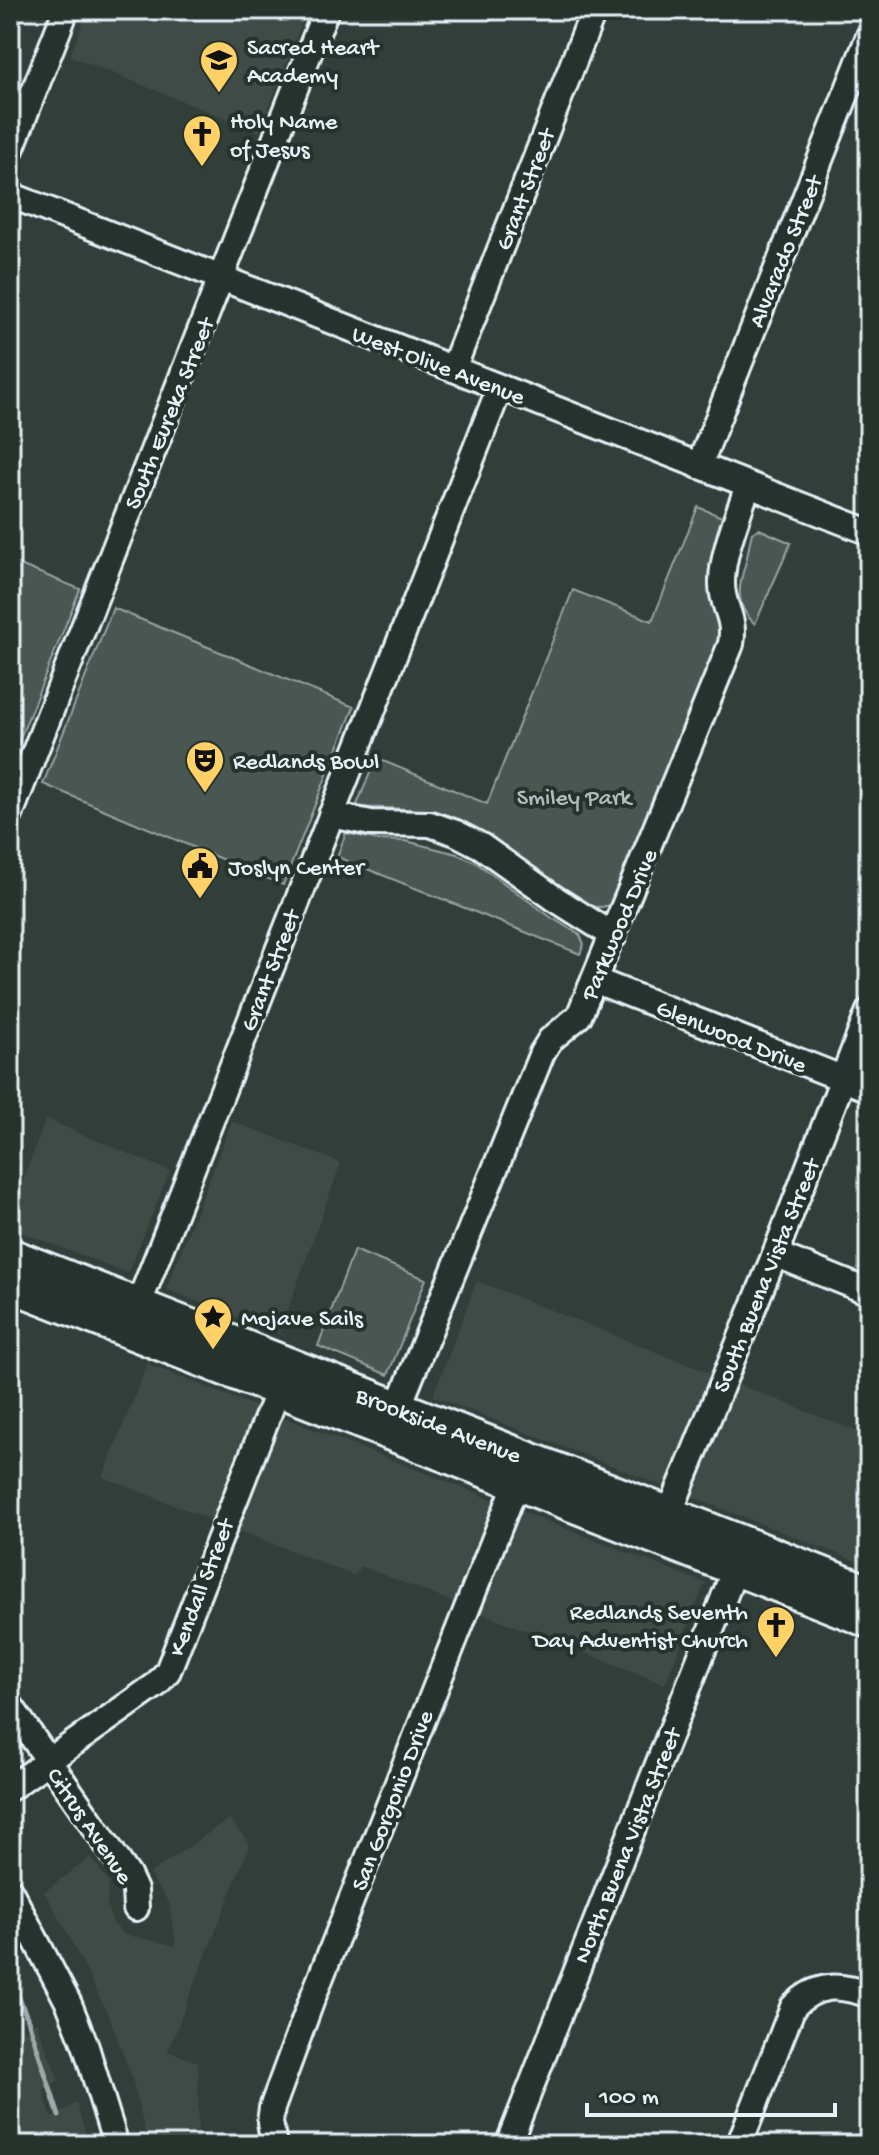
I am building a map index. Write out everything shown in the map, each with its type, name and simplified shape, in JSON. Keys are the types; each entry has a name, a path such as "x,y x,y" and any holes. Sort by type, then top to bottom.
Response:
{"main road":[{"name":"Brookside Avenue","path":"10,1255 133,1318 521,1471 741,1556 869,1592"},
{"name":"Brookside Avenue","path":"10,1285 133,1318"},
{"name":"Brookside Avenue","path":"741,1556 869,1621"}],"street":[{"path":"10,152 66,10"},
{"name":"South Eureka Street","path":"10,815 326,10"},
{"name":"Grant Street","path":"453,369 594,10"},
{"name":"Alvarado Street","path":"699,466 869,36"},
{"name":"West Olive Avenue","path":"10,195 869,532"},
{"name":"Grant Street","path":"133,1318 500,387"},
{"name":"Parkwood Drive","path":"394,1420 542,1053 550,1040 579,1016 731,644 733,623 721,587 722,571 748,485"},
{"path":"331,815 371,823 430,824 456,833 481,846 614,936"},
{"name":"Glenwood Drive","path":"594,980 869,1089"},
{"name":"South Buena Vista Street","path":"664,1526 775,1254 869,1011"},
{"path":"775,1254 869,1292"},
{"name":"Kendall Street","path":"10,1788 156,1685 168,1671 283,1377"},
{"name":"San Gorgonio Drive","path":"274,2145 270,2122 272,2108 521,1471"},
{"name":"North Buena Vista Street","path":"508,2145 741,1556"},
{"name":"Citrus Avenue","path":"10,1705 128,1875 135,1890 136,1908"},
{"path":"10,1891 69,2004 86,2047 116,2145"},
{"path":"739,2145 793,2007 817,1989 833,1986 859,1991"}],"shaded area":[{"name":"Sacred Heart Academy","path":"88,10 307,10 259,132 70,56"},
{"path":"46,1119 170,1171 128,1273 10,1228 10,1214"},
{"path":"232,1121 341,1163 279,1334 166,1289"},
{"path":"477,1281 869,1436 869,1566 433,1396"},
{"path":"147,1364 705,1583 665,1684 360,1566 355,1576 103,1477"},
{"path":"229,1819 250,1844 168,2051 198,2062 198,2145 148,2145 132,2078 110,2019 44,1892 91,1857 109,1883 107,1906 112,1921 121,1932 176,1946 169,1902 149,1874"},
{"path":"10,2009 19,2034 36,2022 59,2080 43,2091 52,2118 76,2103 89,2145 10,2145"}],"green space":[{"name":"Smiley Park","path":"698,507 727,519 709,573 710,592 720,627 719,640 619,895 613,902 599,907 570,896 472,829 446,816 408,809 356,807 376,758 487,804 573,590 652,621"},
{"path":"759,529 791,543 755,624 741,603 740,589 752,533"},
{"path":"10,561 80,589 10,763"},
{"path":"113,608 354,707 283,885 43,784"},
{"name":"Smiley Park","path":"346,833 378,840 406,841 457,854 475,862 580,935 584,944 580,954 337,857"},
{"path":"354,1250 426,1279 388,1375 318,1346"}],"waterway":[{"path":"10,1976 28,2020 59,2116"}],"place":[{"name":"Sacred Heart Academy","path":"219,94"},
{"name":"Holy Name of Jesus","path":"202,168"},
{"name":"Redlands Bowl","path":"205,794"},
{"name":"Joslyn Center","path":"200,900"},
{"name":"Mojave Sails","path":"213,1351"},
{"name":"Redlands Seventh Day Adventist Church","path":"776,1659"}]}
